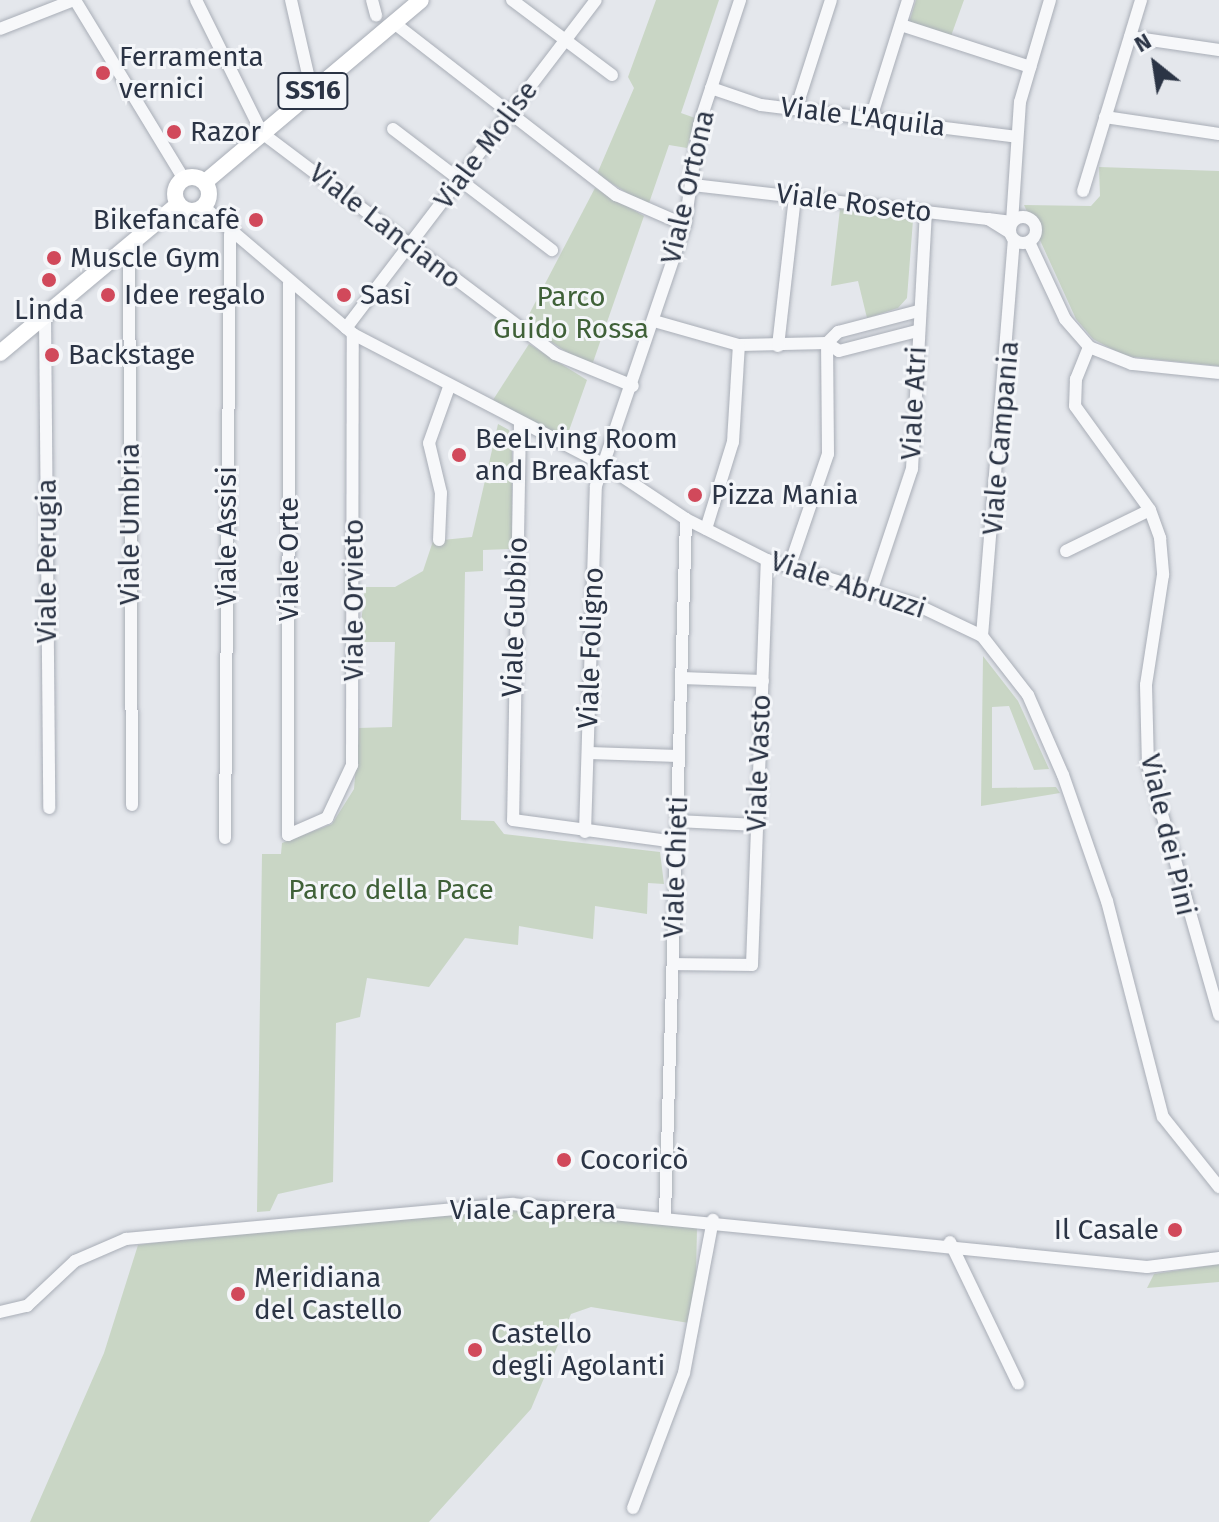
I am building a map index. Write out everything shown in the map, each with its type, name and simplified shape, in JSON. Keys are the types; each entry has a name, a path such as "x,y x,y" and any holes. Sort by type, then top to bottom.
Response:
{"main road":[{"name":"SS16","path":"205,182 421,0"},
{"path":"184,179 205,182 204,207 193,212 178,204 175,193 184,179"},
{"path":"0,353 178,204"}],"street":[{"path":"0,29 74,0 184,179"},
{"path":"196,0 262,133"},
{"path":"291,0 312,92"},
{"path":"372,0 376,15"},
{"path":"512,0 612,75"},
{"name":"Viale Molise","path":"349,331 409,245 596,0"},
{"name":"Viale Ortona","path":"605,465 685,225 711,88 740,0"},
{"path":"796,109 831,0"},
{"path":"871,118 908,0"},
{"name":"Viale Campania","path":"982,636 1015,269 1012,232 1017,137 1030,67 1050,0"},
{"path":"1083,191 1141,0"},
{"path":"394,23 616,195 685,225"},
{"path":"901,25 1030,67"},
{"path":"1130,37 1219,50"},
{"name":"Viale L'Aquila","path":"711,88 796,109 1017,137"},
{"path":"1105,117 1219,134"},
{"path":"393,129 552,250"},
{"name":"Viale Lanciano","path":"262,133 555,354 633,386"},
{"name":"Viale Roseto","path":"693,185 988,219 1012,232"},
{"path":"778,346 795,196"},
{"path":"1016,196 1027,217 1041,266 1065,319 1089,347 1132,364 1219,373"},
{"name":"Viale Abruzzi","path":"204,207 230,234 349,331 449,387 605,465 686,519 767,560 872,589 982,636 1028,695 1063,775 1107,901 1163,1117 1219,1187"},
{"name":"Viale Atri","path":"872,589 912,469 918,311 926,212"},
{"path":"1027,217 1012,232 1032,239"},
{"name":"Viale Assisi","path":"225,838 230,234"},
{"path":"1015,269 1032,239"},
{"name":"Viale Umbria","path":"129,244 132,805"},
{"name":"Viale Orte","path":"288,835 289,283"},
{"path":"790,565 828,454 827,343 838,332 918,311"},
{"name":"Viale Perugia","path":"45,314 49,808"},
{"path":"654,321 739,345 827,343 839,351 917,331"},
{"name":"Viale Orvieto","path":"288,835 327,818 352,765 349,331"},
{"path":"706,529 733,442 739,345"},
{"name":"Viale dei Pini","path":"1089,347 1076,379 1075,406 1150,510 1164,556 1146,685 1148,765 1219,1015"},
{"path":"439,540 441,493 429,443 449,387"},
{"name":"Viale Gubbio","path":"520,424 510,810 521,824 585,832"},
{"name":"Viale Foligno","path":"585,832 596,486 605,465"},
{"path":"1066,551 1150,510"},
{"name":"Viale Chieti","path":"665,1215 686,519"},
{"name":"Viale Vasto","path":"673,964 752,965 767,560"},
{"path":"681,678 763,681"},
{"path":"588,753 679,756"},
{"path":"677,821 757,825"},
{"path":"585,832 676,842"},
{"name":"Viale Caprera","path":"0,1312 27,1306 75,1261 126,1239 512,1204 950,1242 1175,1268 1219,1258"},
{"path":"633,1508 684,1373 713,1220"},
{"path":"950,1242 1018,1383"}],"green space":[{"name":"Parco Guido Rossa","path":"656,0 719,0 681,113 695,118 687,148 669,145 648,206 597,174 634,88 628,77"},
{"path":"916,0 964,0 951,36 909,23"},
{"path":"1099,167 1219,171 1219,366 1125,356 1093,339 1076,319 1024,205 1091,206 1100,196"},
{"name":"Parco Guido Rossa","path":"595,188 644,216 591,368 524,324"},
{"path":"840,209 913,220 907,298 898,308 867,318 858,281 831,286"},
{"name":"Parco Guido Rossa","path":"529,344 587,380 566,439 491,403"},
{"name":"Parco della Pace","path":"498,424 509,430 512,447 512,549 483,550 483,571 465,572 461,820 494,821 504,834 660,852 664,884 648,883 647,914 595,906 593,939 519,926 518,945 465,938 429,987 367,978 360,1017 336,1023 333,1182 278,1194 270,1211 257,1212 262,854 281,854 282,843 332,824 354,789 359,728 392,727 395,642 359,642 365,587 395,587 423,571 433,541 472,537"},
{"path":"983,656 1018,701 1049,769 1034,770 1009,706 992,707 992,788 1056,787 1060,793 981,806"},
{"path":"544,1209 697,1228 695,1324 591,1307 571,1314 531,1409 429,1522 30,1522 104,1353 138,1245 272,1227"},
{"path":"1219,1264 1219,1282 1147,1288 1154,1274"}],"place":[{"name":"Ferramenta vernici","path":"103,73"},
{"name":"Razor","path":"174,132"},
{"name":"Bikefancafè","path":"256,220"},
{"name":"Muscle Gym","path":"54,258"},
{"name":"Linda","path":"49,280"},
{"name":"Idee regalo","path":"108,295"},
{"name":"Sasì","path":"344,295"},
{"name":"Backstage","path":"52,355"},
{"name":"BeeLiving Room and Breakfast","path":"459,455"},
{"name":"Pizza Mania","path":"695,495"},
{"name":"Cocoricò","path":"564,1160"},
{"name":"Il Casale","path":"1175,1230"},
{"name":"Meridiana del Castello","path":"238,1294"},
{"name":"Castello degli Agolanti","path":"475,1350"}]}
